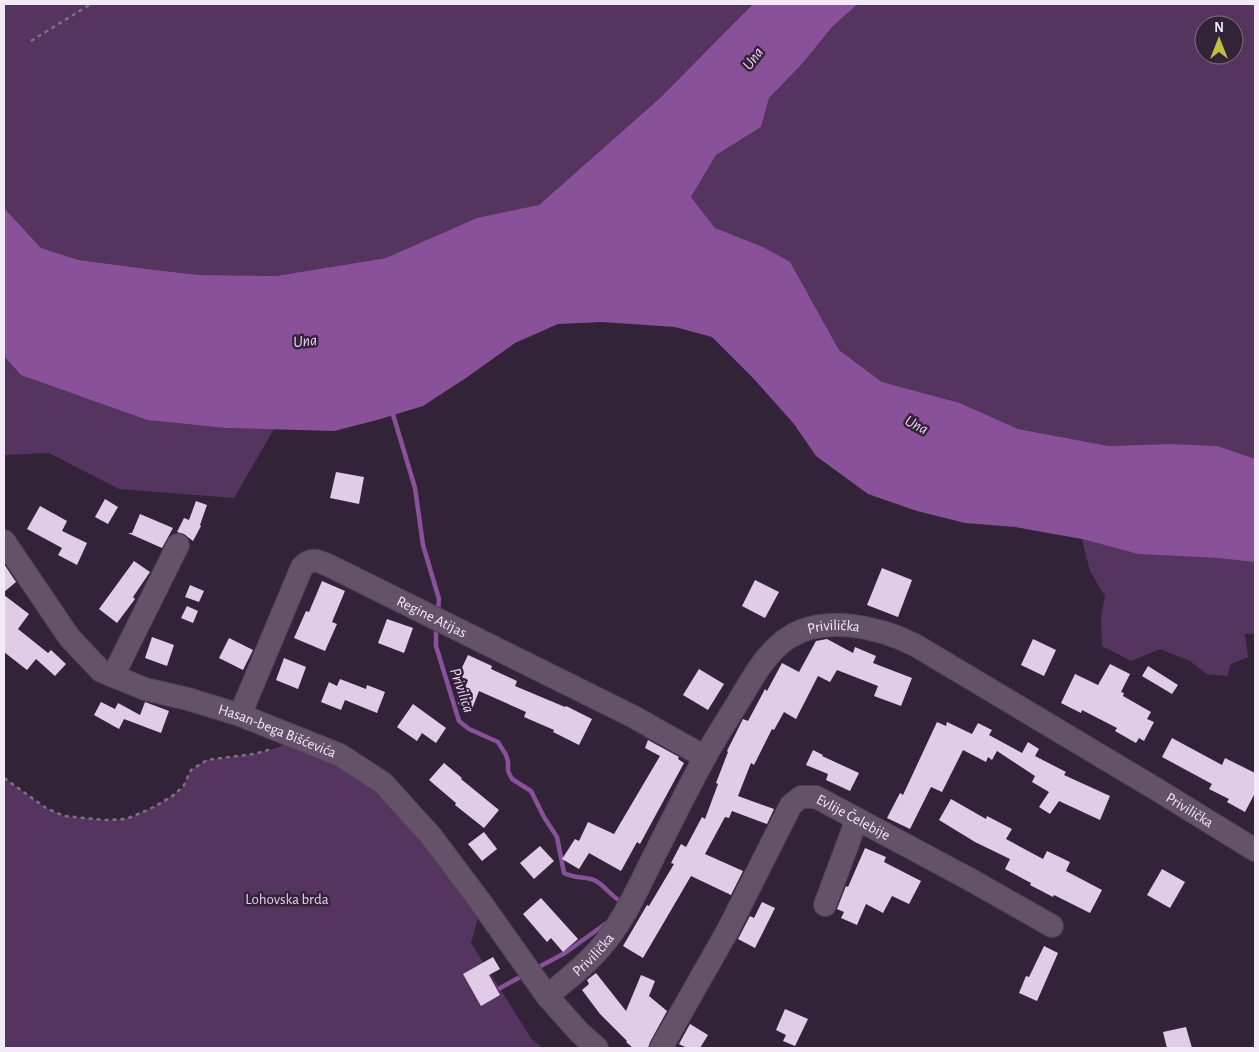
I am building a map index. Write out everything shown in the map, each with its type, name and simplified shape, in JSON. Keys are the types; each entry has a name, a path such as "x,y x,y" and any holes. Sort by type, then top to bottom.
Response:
{"street":[{"name":"Hasan-bega Bišćevića","path":"4,541 69,637 101,671 145,689 240,715 293,736 340,755 383,783 431,836 547,996"},
{"path":"113,676 178,545"},
{"name":"Regine Atijas","path":"240,715 302,567 306,562 313,560 338,570 617,708 705,757"},
{"name":"Privilička","path":"547,996 590,958 613,932 631,902 705,757 759,669 787,638 799,632 820,627 858,626 896,636 914,645 1255,850"},
{"name":"Evlije Čelebije","path":"661,1048 728,930 792,804 801,797 816,797 971,880 1052,926"},
{"path":"825,906 857,819"},
{"path":"547,996 578,1032 597,1048"}],"path":[{"path":"30,41 91,4"},
{"path":"4,778 46,808 64,816 126,820 171,797 183,787 191,770 207,760 254,754 280,747 293,736"}],"green space":[{"path":"4,4 753,4 660,98 539,205 386,258 276,276 199,275 147,269 79,260 41,248 4,208"},
{"path":"858,4 1255,4 1255,459 1218,446 1169,444 1109,446 1018,429 960,403 882,382 839,350 809,296 763,247 715,228 691,197 716,155 761,127 769,98 802,64 833,26"},
{"path":"4,356 22,375 147,420 225,428 274,429 234,498 119,489 49,453 4,455"},
{"path":"1082,539 1138,554 1255,562 1255,634 1245,634 1248,657 1231,664 1227,676 1207,674 1190,661 1160,649 1131,661 1102,646 1101,618 1105,596 1090,571"},
{"name":"Lohovska brda","path":"293,736 361,768 482,904 471,943 531,1038 542,1048 4,1048 4,778 46,808 64,816 105,820 126,819 150,809 171,797 183,787 191,770 207,760 254,754 280,747"}],"water":[{"name":"Una","path":"753,4 858,4 833,26 802,64 769,98 761,127 716,155 691,197 715,228 763,247 790,262 839,350 882,382 960,403 1018,429 1109,446 1169,444 1218,446 1255,459 1255,562 1138,554 1082,539 1015,527 965,523 917,511 868,494 816,456 794,424 753,378 712,337 675,327 602,322 558,324 515,343 423,406 334,431 225,428 147,420 21,375 4,356 4,208 41,248 79,260 147,269 199,275 276,276 386,258 477,218 539,205 660,98"}],"building":[{"path":"336,472 364,477 359,504 330,498"},
{"path":"105,499 118,507 108,524 95,517"},
{"path":"196,501 207,505 201,526 193,541 184,534 177,532 184,518 189,520"},
{"path":"40,506 67,521 62,531 87,543 77,565 58,555 62,548 27,529"},
{"path":"140,514 173,528 162,548 128,533 132,533"},
{"path":"134,561 150,572 133,597 135,599 117,623 99,609"},
{"path":"4,564 16,582 4,592"},
{"path":"882,568 912,580 898,617 867,605"},
{"path":"755,580 779,592 765,618 742,606"},
{"path":"322,581 345,591 332,622 337,624 325,651 294,638 306,611 309,612"},
{"path":"190,585 204,591 199,602 185,597"},
{"path":"4,595 29,614 18,629 48,653 51,650 66,664 55,676 36,659 27,670 4,652"},
{"path":"187,606 198,611 193,623 181,618"},
{"path":"387,619 413,628 404,653 378,643"},
{"path":"152,637 174,645 167,666 145,658"},
{"path":"229,638 253,650 243,670 219,658"},
{"path":"827,639 853,653 855,647 876,656 873,663 912,678 901,706 874,696 878,686 837,670 830,682 818,676 796,719 784,712 774,730 772,729 754,765 751,763 738,796 774,809 767,824 732,811 729,818 725,817 705,854 743,871 731,895 691,876 643,958 623,946 674,864 671,863 681,844 686,847 702,817 705,819 718,784 716,783 727,751 743,719 748,721 765,689 767,691 782,663 799,672 816,641"},
{"path":"1033,639 1056,650 1044,676 1021,665"},
{"path":"468,655 492,666 491,669 517,681 515,686 566,706 592,719 579,745 553,732 554,730 524,717 526,712 479,691 472,709 458,704 468,680 458,676"},
{"path":"284,658 306,667 298,689 276,680"},
{"path":"1110,664 1130,674 1121,692 1124,693 1123,696 1151,712 1147,719 1154,722 1144,741 1139,738 1136,743 1115,731 1117,728 1082,710 1081,713 1061,703 1075,674 1098,685"},
{"path":"1148,666 1178,685 1172,694 1142,676"},
{"path":"699,669 724,684 708,710 683,695"},
{"path":"340,679 366,689 367,685 385,692 377,713 345,700 341,710 321,702 329,682 337,686"},
{"path":"101,702 115,709 118,703 140,715 145,702 169,711 161,733 124,719 119,729 94,715"},
{"path":"413,704 446,728 436,743 422,733 417,741 397,727"},
{"path":"937,722 946,726 947,722 972,734 978,723 992,730 989,735 1022,753 1028,742 1039,749 1035,756 1066,772 1064,775 1110,796 1100,820 1059,801 1050,814 1039,807 1049,792 1032,782 1035,776 997,751 992,760 988,757 986,762 963,750 942,792 931,787 910,829 887,818 900,793 903,795"},
{"path":"1172,738 1222,765 1225,758 1255,773 1255,793 1245,812 1227,802 1229,799 1209,789 1212,784 1162,757"},
{"path":"648,740 679,757 678,759 684,763 640,844 637,842 621,871 589,853 579,869 562,859 575,839 579,841 588,822 614,834 660,756 645,748"},
{"path":"813,750 859,773 850,791 826,780 828,774 806,765"},
{"path":"444,763 499,810 484,828 455,805 456,803 429,780"},
{"path":"951,799 986,819 987,816 1012,829 1006,839 1043,859 1047,851 1070,862 1066,871 1102,890 1090,913 1030,885 1031,883 1005,869 1010,859 975,842 939,820"},
{"path":"484,832 497,849 482,861 468,844"},
{"path":"540,846 554,861 534,879 520,863"},
{"path":"865,848 886,857 884,862 921,881 909,904 892,896 883,913 866,904 857,925 841,918 844,912 837,909"},
{"path":"1162,869 1185,882 1170,908 1147,895"},
{"path":"541,898 578,939 563,952 551,938 547,942 523,914"},
{"path":"762,902 775,908 755,948 738,939 750,916 754,918"},
{"path":"1044,946 1058,953 1037,1001 1019,993 1026,976 1029,977"},
{"path":"493,957 500,969 489,975 500,995 481,1006 463,974"},
{"path":"596,973 626,1011 641,975 655,981 649,996 667,1011 648,1048 633,1048 626,1042 600,1014 582,990 589,984 587,980"},
{"path":"785,1009 808,1019 795,1046 783,1041 786,1035 776,1030"},
{"path":"690,1024 708,1035 700,1048 687,1048 679,1044"},
{"path":"1186,1027 1192,1048 1167,1048 1163,1032"}],"waterway":[{"name":"Privilica","path":"392,411 415,488 423,545 439,599 438,612"},
{"name":"Privilica","path":"436,627 436,646 459,721 469,729 498,742 506,755 508,771 512,779 531,791 557,837 564,873 596,881 619,900 619,907"},
{"name":"Privilica","path":"535,969 565,953 608,922"},
{"name":"Privilica","path":"500,988 524,975"}]}
